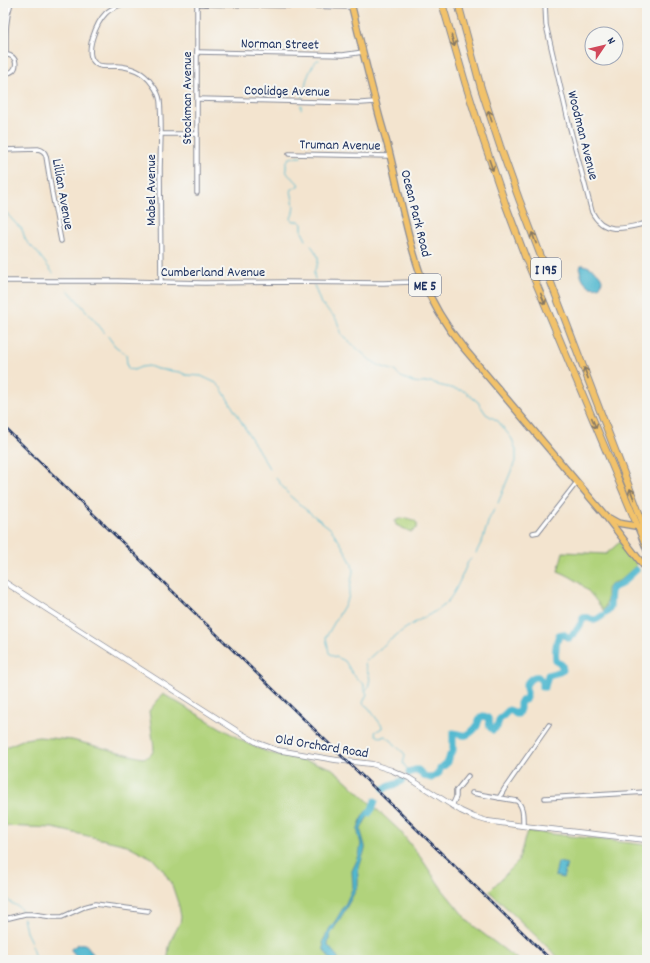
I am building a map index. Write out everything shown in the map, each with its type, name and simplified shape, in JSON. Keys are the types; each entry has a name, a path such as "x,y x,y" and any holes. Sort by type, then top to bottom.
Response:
{"highway":[{"name":"I 195","path":"442,3 467,90 504,203 638,527"},
{"name":"I 195","path":"458,3 481,88 514,186 647,531"}],"main road":[{"name":"Ocean Park Road","path":"351,5 411,244 423,280 438,312 468,354 604,514 647,570"},
{"name":"Ocean Park Road","path":"604,514 615,521 626,525 643,528 647,531"},
{"path":"620,535 622,529 626,525"},
{"path":"638,527 647,550"}],"street":[{"path":"3,73 7,74 11,72 16,66 13,57 9,54 4,54 6,22 11,3"},
{"path":"125,3 110,10 99,22 92,39 92,59 99,65 125,67 136,70 149,79 159,96 161,134"},
{"name":"Woodman Avenue","path":"545,3 546,25 569,124 592,212 601,223 614,229 627,228 647,223"},
{"path":"197,4 351,5"},
{"name":"Stockman Avenue","path":"197,4 197,193"},
{"name":"Norman Street","path":"197,52 343,55 363,52"},
{"name":"Coolidge Avenue","path":"198,99 361,103 376,102"},
{"name":"Mabel Avenue","path":"162,282 160,168 161,134 197,134"},
{"name":"Lillian Avenue","path":"3,150 36,149 43,151 46,156 61,241"},
{"name":"Truman Avenue","path":"289,154 390,156"},
{"name":"Cumberland Avenue","path":"3,281 383,283 423,280"},
{"path":"533,533 538,532 577,482"},
{"name":"Old Orchard Road","path":"3,582 258,743 270,748 284,752 381,766 404,776 452,806 481,819 523,826 647,840"},
{"path":"499,798 549,725"},
{"path":"452,806 456,797 456,791 468,776"},
{"path":"545,798 647,792"},
{"path":"472,793 515,800 519,802 522,808 523,826"},
{"path":"3,918 26,914 52,917 62,916 95,904 148,911"}],"green space":[{"path":"406,518 417,523 417,528 415,530 411,532 396,525 395,521"},
{"path":"620,542 637,565 619,581 612,583 609,586 607,589 607,600 604,611 584,587 558,571 563,552 606,554"},
{"path":"163,694 248,744 270,753 331,768 400,831 442,889 468,921 518,960 169,960 169,947 180,923 181,917 172,885 163,870 152,858 127,845 53,828 3,826 3,748 25,739 39,737 72,740 142,758 150,756 154,748 149,711"},
{"path":"527,831 647,845 647,960 561,960 489,891 518,862"}],"water":[{"path":"581,265 590,267 601,277 602,282 600,286 596,288 592,287 585,282 582,278 580,269"},
{"path":"372,805 375,807 361,829 365,849 358,871 358,886 330,935 328,943 328,946 339,960 331,960 324,950 323,941 346,903 353,887 352,871 359,856 361,844 358,828 363,815"},
{"path":"558,862 567,864 563,878 555,876"},
{"path":"78,944 88,946 94,955 100,960 80,960 71,950"}],"waterway":[{"path":"302,97 310,71 315,62 319,60"},
{"path":"301,157 293,157 289,159 286,169 288,175 299,185 291,190 294,207 291,219 294,221 299,221 302,224 302,232 306,240"},
{"path":"3,209 21,228 27,242 37,252 53,273"},
{"path":"311,245 318,257 318,263 314,273 315,279"},
{"path":"314,285 321,304 334,316 342,335 370,360 380,366 395,371 401,377 413,382 430,382 464,391 478,402 486,414 498,421 512,439 516,450 516,459 498,503"},
{"path":"68,290 115,346 126,354 128,369 134,370 149,366 157,369 180,372 186,375 201,376 216,383 221,388 269,468"},
{"path":"276,478 289,495 331,529 352,564 353,571 348,599 326,637 329,653 345,661 352,673 363,683 367,694 363,703 368,707 382,726 382,728 375,732 376,735 379,737 385,736 392,741 404,753 405,756 403,763 407,769 412,771"},
{"path":"476,553 483,539 489,519 495,508"},
{"path":"366,690 369,685 370,678 365,662 399,633 444,605 454,592 468,562 471,559"},
{"path":"607,612 610,607 612,588 621,584 636,570"},
{"path":"409,773 418,770 424,776 431,778 439,773 440,769 448,762 453,751 453,733 464,735 469,734 477,726 481,717 483,716 488,719 490,727 493,730 497,727 499,720 509,710 518,714 520,703 525,700 526,697 526,685 530,680 534,677 538,677 542,681 542,687 545,687 548,675 563,670 562,665 556,661 556,648 559,635 563,634 569,638 578,629 583,618 586,617 595,620 602,616"},
{"path":"384,789 397,784 402,780"},
{"path":"369,813 375,801"},
{"path":"3,894 9,901 22,911"},
{"path":"23,917 26,932 31,942 36,960"}],"railway":[{"path":"3,426 551,960"}]}
